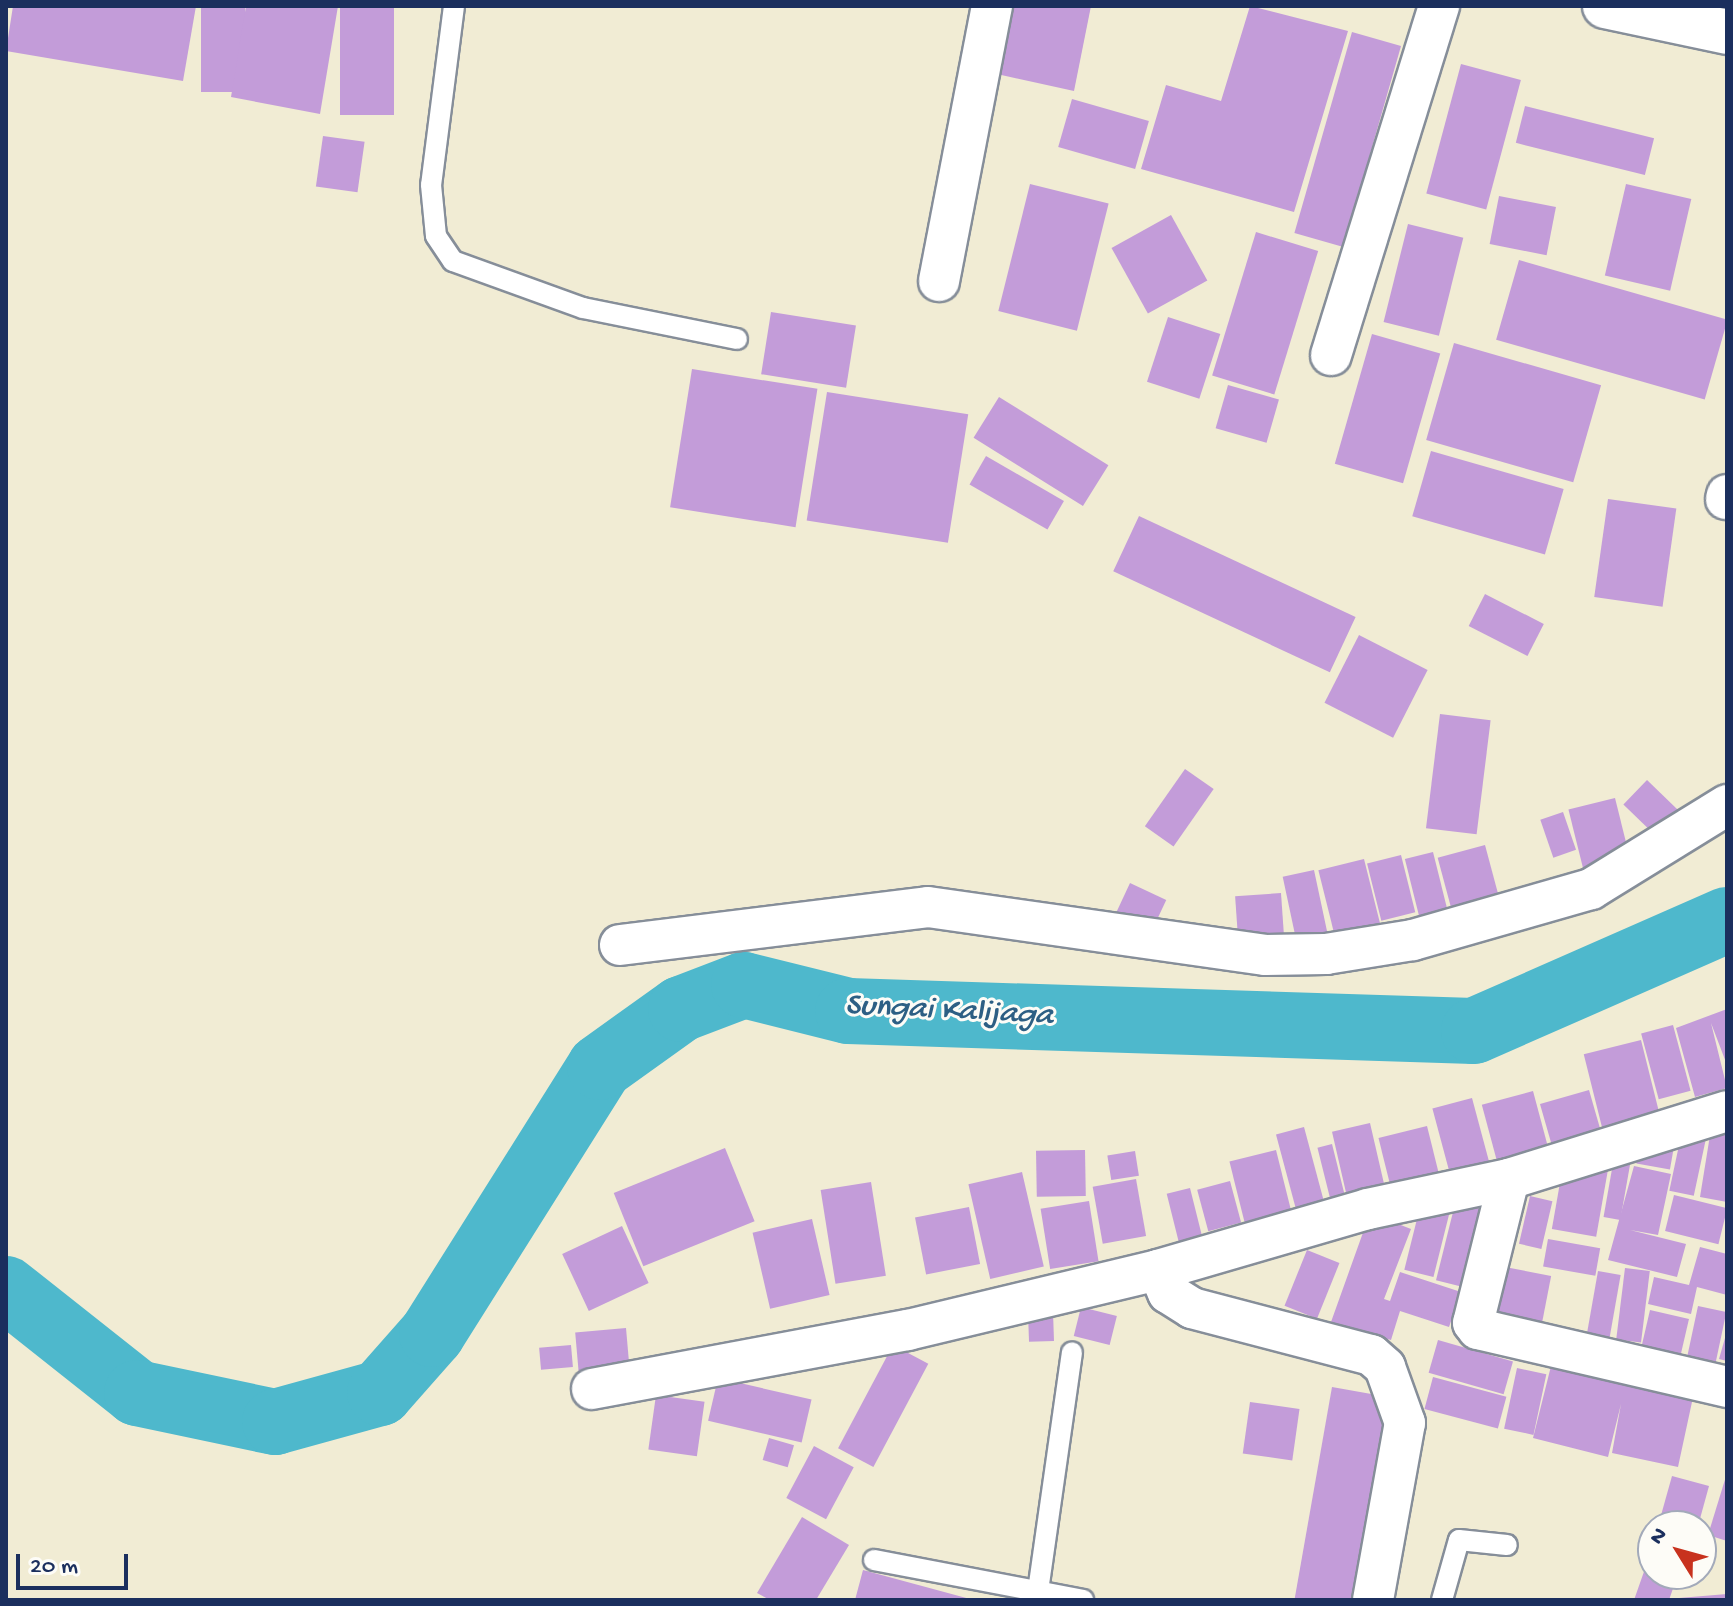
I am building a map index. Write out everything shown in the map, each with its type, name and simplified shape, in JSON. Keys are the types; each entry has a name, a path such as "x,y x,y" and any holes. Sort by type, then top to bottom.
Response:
{"highway":[{"path":"1605,6 1727,32"}],"street":[{"path":"939,281 992,6"},
{"path":"1331,355 1439,6"},
{"path":"620,945 928,907 1265,955 1326,954 1455,930 1591,889 1727,805"},
{"path":"592,1389 908,1330 1158,1270 1368,1209 1509,1179 1727,1111"},
{"path":"1509,1179 1473,1323 1478,1329 1727,1387"},
{"path":"1158,1270 1168,1293 1192,1308 1371,1355 1385,1367 1405,1423 1373,1600"}],"lane":[{"path":"454,6 431,185 436,236 453,261 583,308 737,339"},
{"path":"1038,1591 1072,1352"},
{"path":"1442,1600 1459,1540 1507,1545"},
{"path":"874,1560 1083,1600"}],"building":[{"path":"13,6 196,6 183,81 6,51"},
{"path":"201,6 245,6 245,92 201,92"},
{"path":"246,6 338,6 320,114 231,97"},
{"path":"340,6 394,6 394,115 340,115"},
{"path":"1002,6 1091,6 1074,91 988,72"},
{"path":"1250,6 1348,31 1294,212 1141,169 1166,85 1221,101"},
{"path":"1352,32 1401,46 1343,247 1294,233"},
{"path":"1461,64 1521,80 1486,209 1426,193"},
{"path":"1072,99 1149,121 1135,169 1058,147"},
{"path":"1525,106 1654,138 1645,175 1516,143"},
{"path":"323,136 365,142 357,192 316,187"},
{"path":"1030,184 1109,204 1077,331 998,311"},
{"path":"1626,184 1691,199 1670,291 1605,276"},
{"path":"1499,196 1556,207 1547,255 1490,244"},
{"path":"1171,215 1207,281 1148,314 1112,248"},
{"path":"1408,224 1463,238 1439,336 1384,322"},
{"path":"1256,232 1318,251 1274,394 1212,375"},
{"path":"1519,260 1727,320 1705,400 1496,340"},
{"path":"771,312 856,325 846,388 761,374"},
{"path":"1168,317 1220,334 1199,399 1147,382"},
{"path":"1372,334 1440,354 1403,483 1335,464"},
{"path":"1454,343 1601,385 1573,482 1426,440"},
{"path":"692,369 817,389 796,527 670,507"},
{"path":"1228,385 1279,400 1267,443 1216,428"},
{"path":"827,392 968,414 948,543 807,520"},
{"path":"999,397 1108,465 1083,506 974,438"},
{"path":"1431,451 1564,489 1545,554 1412,516"},
{"path":"986,456 1064,501 1047,530 970,485"},
{"path":"1608,499 1676,509 1663,607 1594,597"},
{"path":"1139,516 1356,617 1330,672 1113,571"},
{"path":"1485,594 1544,624 1527,656 1469,626"},
{"path":"1359,635 1428,670 1393,738 1324,703"},
{"path":"1440,714 1491,720 1477,834 1426,828"},
{"path":"1185,769 1214,789 1174,846 1145,826"},
{"path":"1647,780 1680,812 1656,836 1623,804"},
{"path":"1615,798 1630,858 1583,870 1568,810"},
{"path":"1563,812 1576,850 1553,858 1540,820"},
{"path":"1485,845 1502,908 1454,920 1438,858"},
{"path":"1433,852 1450,919 1422,926 1405,859"},
{"path":"1401,855 1415,912 1381,921 1367,863"},
{"path":"1364,859 1380,925 1335,936 1318,870"},
{"path":"1314,870 1327,933 1296,939 1283,877"},
{"path":"1130,883 1166,900 1150,934 1114,917"},
{"path":"1281,893 1284,933 1238,936 1235,896"},
{"path":"1727,1009 1727,1065 1711,1023 1727,1088 1695,1097 1676,1028"},
{"path":"1673,1025 1691,1091 1659,1099 1641,1034"},
{"path":"1641,1040 1661,1119 1603,1133 1584,1054"},
{"path":"1589,1090 1603,1138 1554,1152 1540,1104"},
{"path":"1533,1091 1549,1151 1498,1165 1482,1105"},
{"path":"1472,1098 1491,1169 1451,1179 1432,1109"},
{"path":"1370,1123 1388,1201 1350,1210 1332,1132"},
{"path":"1427,1126 1440,1178 1392,1190 1378,1138"},
{"path":"1304,1127 1328,1215 1300,1222 1276,1135"},
{"path":"1711,1129 1727,1132 1727,1202 1700,1197"},
{"path":"1682,1131 1706,1136 1694,1196 1669,1191"},
{"path":"1642,1132 1675,1138 1670,1169 1636,1164"},
{"path":"1332,1144 1347,1204 1332,1208 1317,1148"},
{"path":"725,1148 755,1221 643,1266 614,1193"},
{"path":"1085,1150 1086,1196 1037,1197 1036,1151"},
{"path":"1276,1150 1291,1210 1244,1222 1229,1162"},
{"path":"1135,1151 1139,1176 1111,1180 1107,1155"},
{"path":"1615,1152 1632,1155 1620,1220 1604,1217"},
{"path":"1564,1160 1608,1168 1596,1237 1552,1229"},
{"path":"1634,1166 1671,1174 1658,1235 1630,1230 1686,1244 1677,1277 1608,1260"},
{"path":"1022,1172 1044,1267 990,1279 968,1184"},
{"path":"1136,1179 1146,1236 1103,1244 1093,1187"},
{"path":"1230,1181 1241,1223 1208,1231 1197,1190"},
{"path":"871,1182 886,1276 835,1284 821,1190"},
{"path":"1190,1188 1204,1244 1181,1250 1167,1194"},
{"path":"1458,1192 1486,1199 1464,1287 1436,1280"},
{"path":"1674,1195 1727,1208 1718,1244 1665,1231"},
{"path":"1530,1196 1552,1201 1541,1249 1519,1244"},
{"path":"1422,1199 1451,1206 1433,1277 1404,1270"},
{"path":"1089,1201 1099,1261 1050,1269 1041,1209"},
{"path":"969,1207 980,1264 926,1274 915,1217"},
{"path":"1370,1213 1411,1229 1384,1299 1390,1301 1400,1272 1461,1292 1449,1327 1400,1311 1391,1340 1331,1322"},
{"path":"812,1219 830,1295 770,1309 753,1233"},
{"path":"622,1226 649,1283 589,1311 562,1254"},
{"path":"1548,1239 1600,1248 1595,1276 1543,1267"},
{"path":"1700,1247 1727,1254 1727,1295 1697,1287 1691,1314 1648,1304 1654,1277 1689,1285"},
{"path":"1307,1250 1339,1263 1317,1319 1285,1306"},
{"path":"1505,1267 1551,1276 1541,1327 1495,1318"},
{"path":"1625,1268 1650,1271 1641,1343 1616,1339"},
{"path":"1598,1271 1621,1275 1609,1339 1587,1335"},
{"path":"1698,1306 1726,1312 1716,1363 1687,1357"},
{"path":"1081,1307 1117,1316 1110,1345 1074,1336"},
{"path":"1650,1310 1689,1319 1681,1354 1642,1345"},
{"path":"1053,1312 1054,1341 1029,1342 1028,1313"},
{"path":"626,1328 630,1373 579,1377 575,1332"},
{"path":"1727,1331 1727,1361 1719,1359"},
{"path":"1438,1340 1513,1361 1504,1394 1429,1373"},
{"path":"571,1345 573,1367 541,1370 539,1348"},
{"path":"893,1345 928,1364 873,1467 838,1448"},
{"path":"1554,1354 1695,1388 1678,1467 1612,1453 1621,1404 1608,1457 1533,1438"},
{"path":"1517,1368 1546,1374 1533,1435 1504,1429"},
{"path":"1433,1377 1506,1397 1498,1429 1424,1409"},
{"path":"718,1378 812,1400 802,1442 708,1421"},
{"path":"1332,1387 1388,1397 1352,1600 1294,1600"},
{"path":"656,1395 705,1402 697,1456 648,1449"},
{"path":"1250,1402 1300,1409 1292,1460 1243,1453"},
{"path":"769,1438 794,1445 788,1467 763,1460"},
{"path":"814,1446 854,1467 826,1519 786,1498"},
{"path":"1727,1473 1727,1541 1717,1538 1716,1510"},
{"path":"1672,1476 1709,1486 1702,1510 1662,1510"},
{"path":"802,1517 849,1545 816,1600 770,1600 757,1593"},
{"path":"863,1570 970,1599 855,1600"},
{"path":"1638,1590 1672,1590 1669,1600 1634,1600"},
{"path":"1727,1594 1727,1600 1679,1598"}],"waterway":[{"name":"Sungai Kalijaga","path":"6,1289 137,1393 275,1422 380,1393 432,1334 600,1067 681,1009 744,985 848,1011 1474,1031 1727,920"}]}
